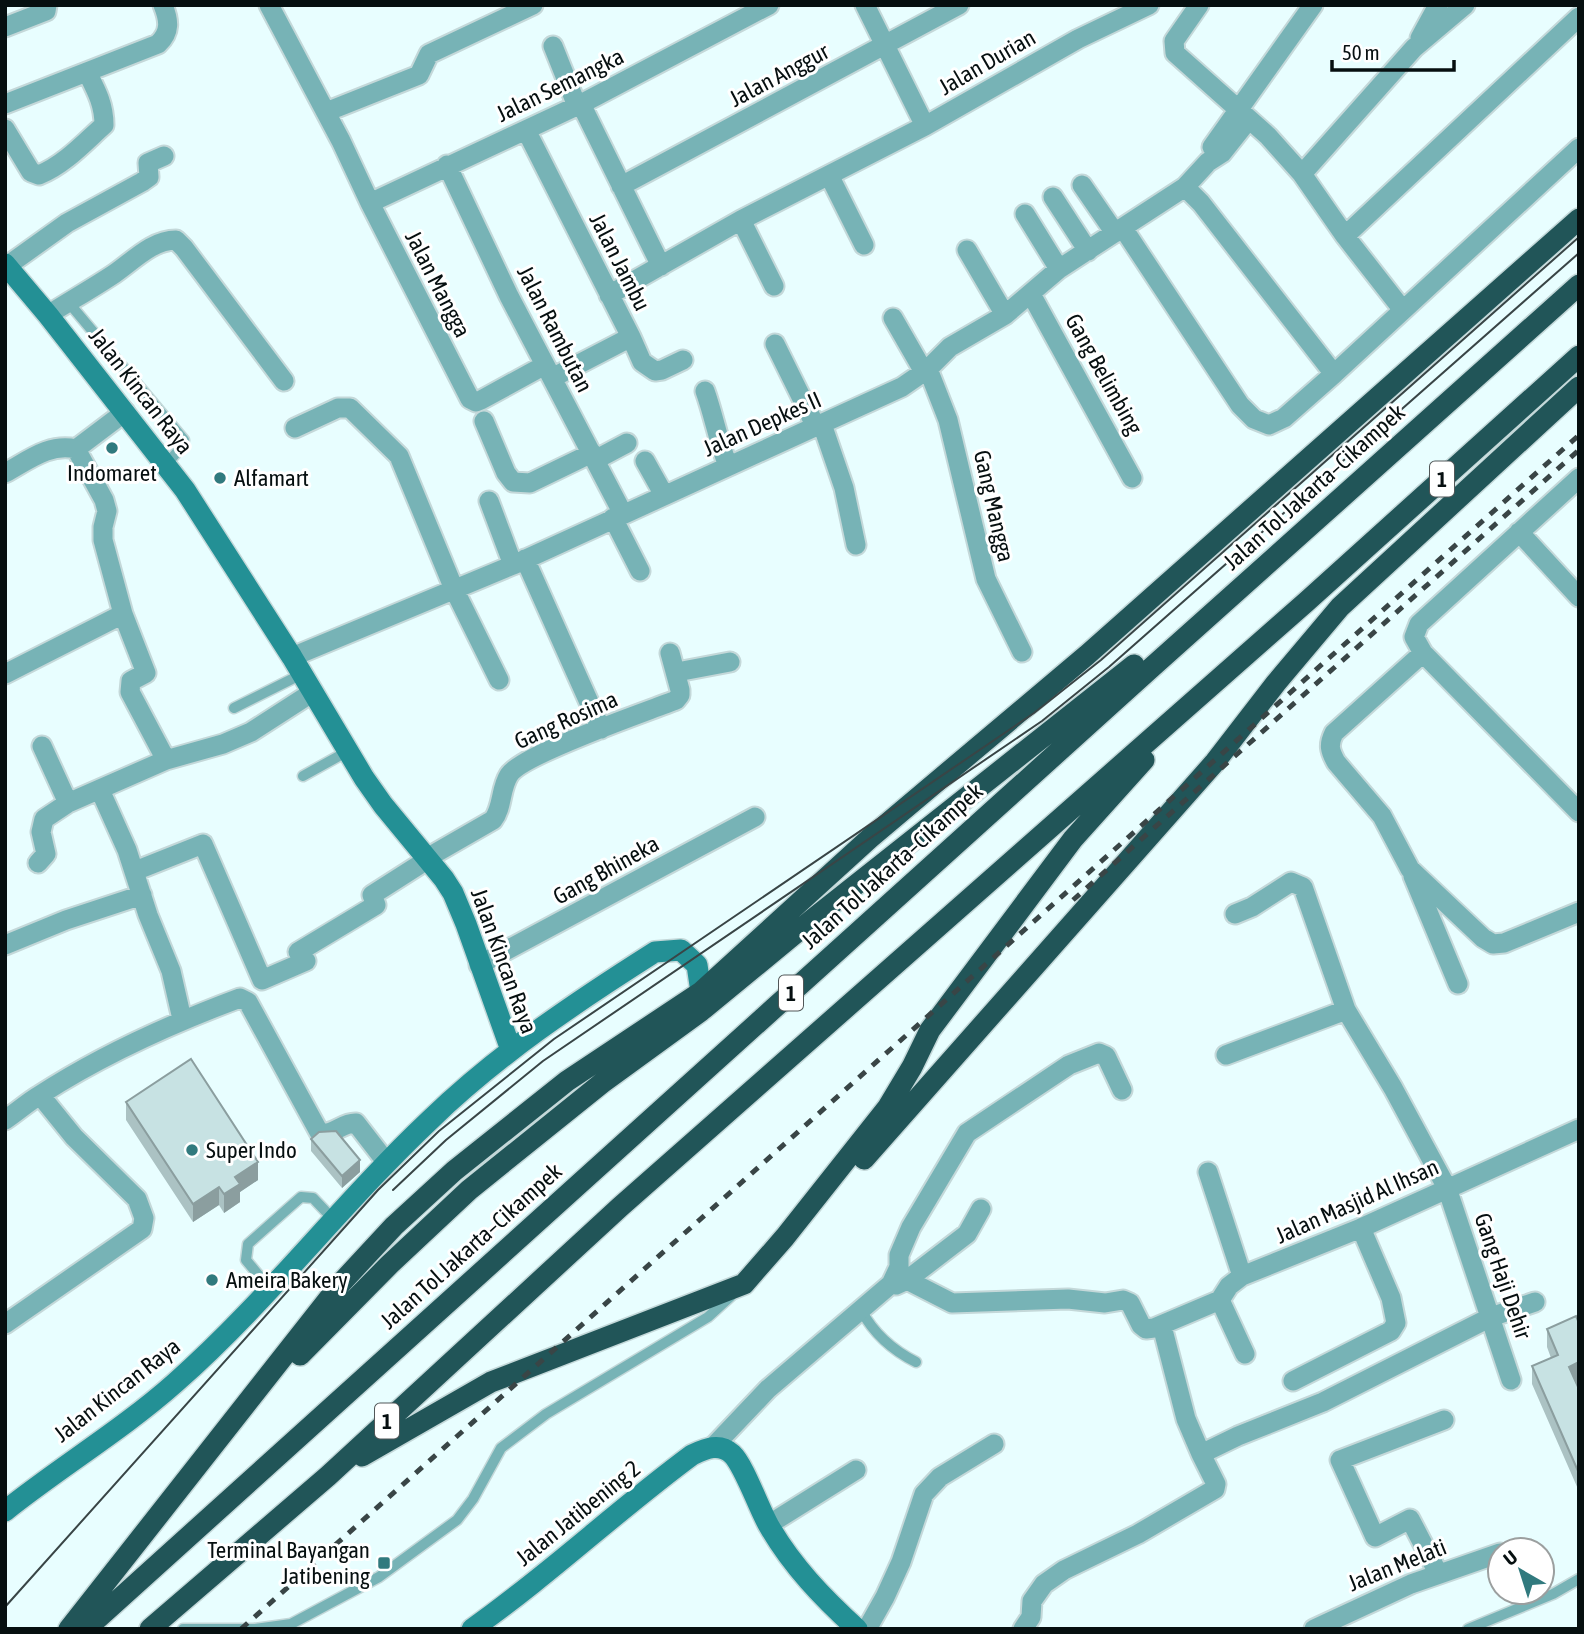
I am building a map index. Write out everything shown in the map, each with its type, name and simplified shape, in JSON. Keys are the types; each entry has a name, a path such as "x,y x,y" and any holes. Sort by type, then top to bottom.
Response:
{"highway":[{"path":"69,1629 342,1282 394,1226 454,1171 567,1081 701,992 870,838 1087,655 1579,219"},
{"name":"Jalan Tol Jakarta–Cikampek","path":"86,1629 1579,285"},
{"name":"1","path":"150,1629 327,1476 620,1208 1306,602 1579,356"},
{"path":"234,1421 389,1265 469,1190 602,1083 701,1011 814,918 1123,675 1318,513 1496,359"},
{"path":"785,1237 854,1171 1188,792 1340,607 1579,387"},
{"path":"327,1476 491,1382 744,1284 785,1237 888,1107 930,1030 1073,839 1159,744 1306,602"}],"main road":[{"name":"Jalan Kincan Raya","path":"5,1511 166,1390 270,1290 387,1163 478,1075 511,1050 453,893 423,861 383,805 198,510 166,465 6,265"},
{"path":"511,1050 655,952 681,950 696,965 701,992"},
{"path":"717,1447 731,1453 739,1463 768,1525 782,1548 802,1574 857,1629"},
{"name":"Jalan Jatibening 2","path":"472,1629 543,1576 659,1479 692,1455 717,1447"}],"street":[{"path":"7,23 46,11 47,5"},
{"path":"5,104 158,44 166,37 169,20 163,5"},
{"name":"Jalan Mangga","path":"269,5 326,112 470,399 476,402 549,372"},
{"path":"326,112 419,75 429,54 533,5"},
{"name":"Jalan Semangka","path":"370,203 579,105 769,5"},
{"name":"Jalan Durian","path":"865,5 925,126"},
{"name":"Jalan Anggur","path":"621,186 959,5"},
{"name":"Jalan Durian","path":"609,295 741,220 925,126 1014,73 1149,5"},
{"path":"1199,5 1174,41 1175,53 1268,136 1302,174 1345,236 1402,309"},
{"name":"Jalan Depkes II","path":"38,863 46,854 41,832 44,819 68,803 166,760 223,744 251,732 302,674 454,589 819,426 902,387 926,371 950,347 1005,315 1059,269 1185,187 1208,162 1213,146 1244,115 1313,5"},
{"path":"1414,48 1438,5"},
{"path":"1302,174 1414,48 1465,5"},
{"path":"1345,236 1579,17"},
{"path":"553,46 579,105 661,266"},
{"path":"5,129 31,172 39,175 47,172 75,152 104,125 104,111 99,95 87,72"},
{"name":"Jalan Jambu","path":"526,130 631,337 549,372"},
{"path":"1082,185 1119,231 1240,405 1254,419 1269,425 1284,418 1334,374 1579,148"},
{"path":"6,265 67,223 142,182 149,177 148,163 164,156"},
{"name":"Jalan Rambutan","path":"447,165 509,296 594,456 640,571"},
{"path":"829,175 864,245"},
{"path":"1185,187 1201,203 1334,374"},
{"path":"1053,197 1088,251"},
{"path":"1025,215 1059,269"},
{"path":"741,220 775,286"},
{"path":"48,315 148,249 167,240 176,240 284,381"},
{"path":"967,250 1005,315"},
{"name":"Gang Belimbing","path":"1031,294 1132,478"},
{"name":"Gang Mangga","path":"893,318 926,371 948,419 986,579 1022,652"},
{"path":"631,337 642,362 654,371 682,360"},
{"path":"775,344 819,426 844,488 856,545"},
{"path":"705,391 719,445 728,466"},
{"path":"295,428 338,408 350,408 388,443 401,460 454,589 499,680"},
{"path":"5,472 49,448 76,449 125,412"},
{"path":"484,421 506,473 513,482 530,483 627,443"},
{"path":"76,449 107,511 103,540 123,614 146,673 131,681 130,692 166,760"},
{"path":"645,461 664,495"},
{"path":"1579,478 1419,624 1414,637 1423,653 1579,812"},
{"path":"489,501 601,729"},
{"path":"1519,532 1579,597"},
{"path":"5,674 123,614"},
{"path":"670,653 677,672 730,662"},
{"path":"1423,653 1335,733 1330,742 1331,752 1336,762 1382,816 1410,869 1458,985"},
{"name":"Gang Rosima","path":"135,871 203,844 262,980 306,961 298,952 376,905 372,895 493,820 499,812 500,799 509,775 519,765 530,758 676,700 680,695 677,672"},
{"path":"42,746 68,803"},
{"path":"100,790 135,871 171,971 182,1019"},
{"name":"Gang Bhineka","path":"479,965 755,817"},
{"path":"1410,869 1483,938 1493,944 1504,943 1579,912"},
{"name":"Gang Haji Dehir","path":"1235,914 1252,907 1292,882 1303,887 1346,1010 1393,1088 1447,1188 1511,1380"},
{"path":"5,945 66,920 142,895"},
{"path":"5,1120 84,1069 182,1019 240,998 246,1000 318,1132 330,1133 352,1122 356,1123 387,1163"},
{"path":"1226,1055 1346,1010"},
{"path":"899,1282 899,1255 911,1227 967,1133 1069,1065 1099,1053 1106,1056 1122,1090"},
{"path":"5,1324 142,1229 144,1219 137,1199 74,1137 40,1095"},
{"name":"Jalan Masjid Al Ihsan","path":"1162,1326 1220,1300 1229,1286 1242,1276 1361,1228 1579,1129"},
{"path":"1208,1172 1242,1276"},
{"path":"717,1447 768,1389 861,1310 967,1234 981,1209"},
{"path":"1293,1381 1391,1331 1396,1323 1391,1297 1361,1228"},
{"path":"899,1282 952,1303 1068,1299 1105,1303 1123,1300 1130,1303 1141,1325 1146,1329 1162,1326 1186,1419 1216,1484 1215,1489 1138,1534 1063,1570 1044,1584 1032,1601 1031,1617 1023,1629"},
{"path":"1220,1300 1245,1354"},
{"path":"1201,1454 1323,1402 1491,1317 1535,1302"},
{"path":"1438,1573 1410,1519 1375,1537 1340,1460 1444,1420"},
{"path":"867,1629 901,1562 924,1494 940,1477 994,1444"},
{"path":"768,1525 856,1470"},
{"name":"Jalan Melati","path":"1314,1629 1354,1608 1438,1573 1486,1557"}],"lane":[{"path":"69,303 184,440 183,445 166,465"},
{"path":"233,708 302,674"},
{"path":"303,776 348,750"},
{"path":"270,1290 246,1260 248,1244 301,1196 313,1198 333,1219"},
{"path":"183,1629 255,1629 291,1625 379,1577 457,1520 473,1499 501,1448 546,1414 708,1317 744,1284"},
{"path":"861,1310 874,1331 891,1348 916,1362"},
{"path":"1468,1629 1553,1594 1579,1579"}],"building":[{"name":"Super Indo","path":"191,1059 258,1162 235,1177 240,1184 224,1194 219,1187 193,1204 126,1102"},
{"path":"336,1131 360,1160 342,1176 311,1139 319,1132"},
{"path":"1576,1316 1579,1323 1579,1362 1569,1367 1579,1389 1578,1471 1532,1366 1558,1355 1547,1329"}],"tram line":[{"path":"5,1607 378,1190 439,1131 554,1039 1034,713 1101,660 1579,237"},
{"path":"393,1190 446,1140 543,1061 1042,721 1109,667 1579,253"}],"railway":[{"path":"241,1629 1579,435"},
{"path":"1073,900 1579,450"}],"place":[{"name":"Indomaret","path":"112,448"},
{"name":"Alfamart","path":"220,478"},
{"name":"Super Indo","path":"192,1150"},
{"name":"Ameira Bakery","path":"212,1280"},
{"name":"Terminal Bayangan Jatibening","path":"384,1563"}]}
